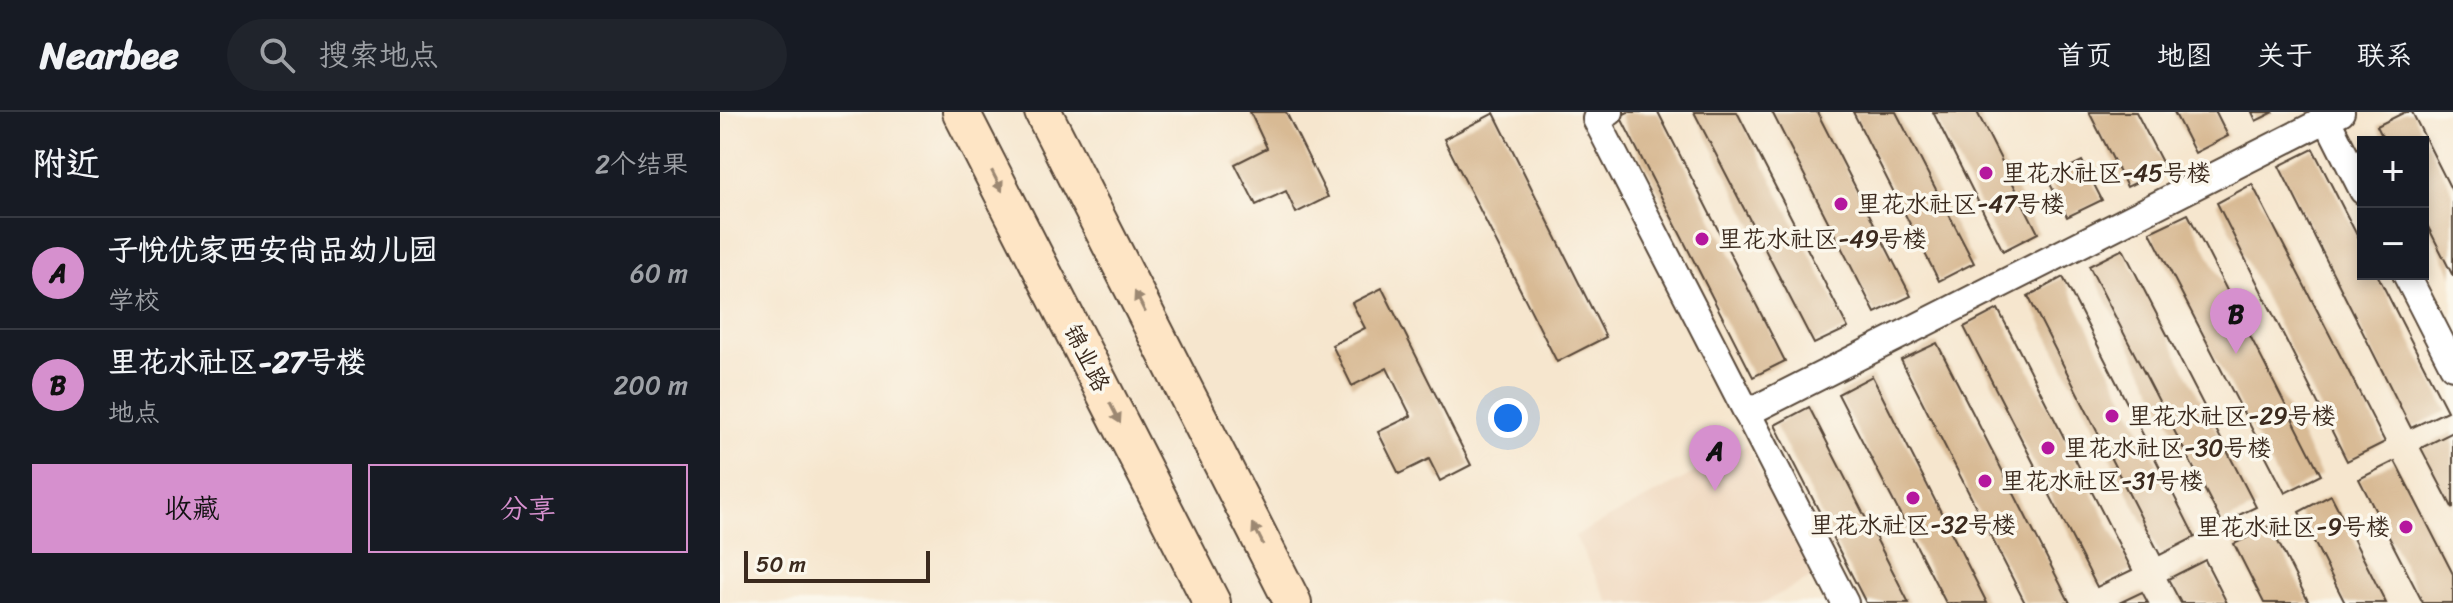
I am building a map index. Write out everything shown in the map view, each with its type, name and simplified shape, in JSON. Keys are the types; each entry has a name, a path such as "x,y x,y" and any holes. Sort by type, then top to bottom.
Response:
{"main road":[{"name":"锦业路","path":"961,112 1212,603"},
{"path":"1043,112 1293,603"}],"street":[{"path":"1610,112 1596,119 1845,603"},
{"path":"1747,413 2330,115 2357,177"},
{"path":"2409,280 2453,366"}],"shaded area":[{"path":"1747,445 1813,577 1762,603 1609,603 1575,536"}],"building":[{"path":"1250,112 1286,112 1328,197 1296,213 1286,191 1256,205 1235,164 1267,148"},
{"name":"里花水社区-49号楼","path":"1628,112 1658,112 1785,361 1753,377 1620,116"},
{"path":"1694,112 1737,112 1848,328 1814,344"},
{"name":"里花水社区-47号楼","path":"1772,112 1817,112 1911,296 1875,313"},
{"path":"1853,112 1896,112 1974,263 1939,281"},
{"name":"里花水社区-45号楼","path":"1933,112 1977,112 2038,233 2003,251"},
{"path":"2089,112 2136,112 2165,168 2127,187"},
{"path":"2174,112 2216,112 2228,136 2195,153"},
{"path":"2252,112 2274,112 2256,121"},
{"path":"2405,112 2412,112 2424,136 2382,136 2377,126"},
{"path":"1494,113 1606,337 1557,362 1444,139"},
{"path":"2429,146 2453,193 2453,276 2429,229"},
{"path":"2313,149 2357,235 2357,280 2380,280 2447,411 2411,428 2279,166"},
{"path":"2082,161 2102,200 2067,217 2047,178"},
{"path":"2252,184 2385,442 2347,461 2217,203"},
{"path":"2188,214 2321,475 2285,493 2150,232"},
{"path":"2123,249 2256,507 2222,523 2089,266"},
{"name":"里花水社区-29号楼","path":"2063,277 2195,537 2160,555 2028,296"},
{"path":"1382,288 1471,465 1440,481 1429,459 1399,474 1378,432 1411,416 1387,368 1352,386 1332,345 1365,328 1352,303"},
{"name":"里花水社区-30号楼","path":"1998,309 2132,570 2097,587 1964,327"},
{"name":"里花水社区-31号楼","path":"1937,343 2070,603 2025,603 1901,360"},
{"name":"里花水社区-32号楼","path":"1872,376 1987,603 1946,603 1838,394"},
{"path":"1809,407 1909,603 1866,603 1775,425"},
{"path":"2453,432 2453,509 2421,448"},
{"name":"里花水社区-9号楼","path":"2395,461 2453,574 2453,603 2423,603 2359,479"},
{"path":"2331,495 2386,603 2345,603 2299,512"},
{"path":"2270,526 2309,603 2264,603 2234,544"},
{"path":"2205,560 2227,603 2181,603 2168,579"},
{"path":"2142,592 2148,603 2119,603"}],"place":[{"name":"里花水社区-45号楼","path":"1986,173"},
{"name":"里花水社区-47号楼","path":"1841,204"},
{"name":"里花水社区-49号楼","path":"1702,239"},
{"name":"里花水社区-27号楼","path":"2236,354"},
{"name":"里花水社区-29号楼","path":"2112,416"},
{"name":"里花水社区-30号楼","path":"2048,448"},
{"name":"里花水社区-31号楼","path":"1985,481"},
{"name":"子悦优家西安尚品幼儿园","path":"1715,491"},
{"name":"里花水社区-32号楼","path":"1913,498"},
{"name":"里花水社区-9号楼","path":"2406,527"}]}
